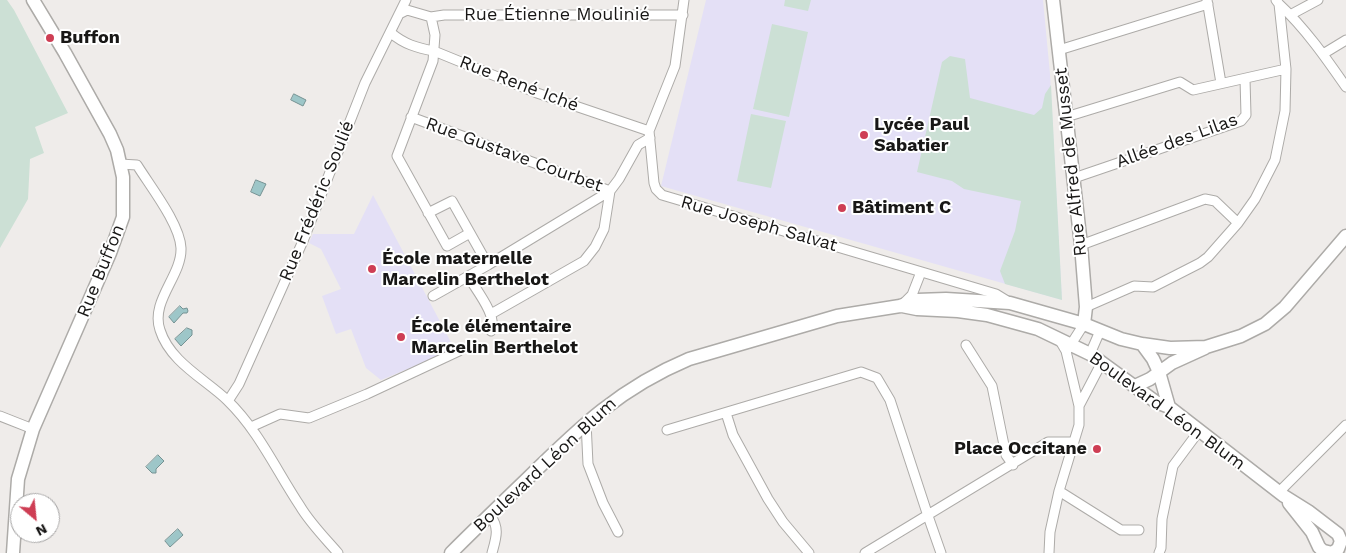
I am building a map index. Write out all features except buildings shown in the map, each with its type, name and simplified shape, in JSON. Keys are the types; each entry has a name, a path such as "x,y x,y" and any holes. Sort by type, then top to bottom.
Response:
{"street":[{"name":"Rue Buffon","path":"12,553 18,479 33,429 110,253 123,217 120,164 110,134 33,0"},
{"name":"Rue Frédéric Soulié","path":"228,401 239,384 303,241 365,83 406,0"},
{"path":"650,135 675,66 684,0"},
{"name":"Rue Alfred de Musset","path":"1053,0 1081,245 1086,307 1084,324"},
{"path":"1290,15 1318,0"},
{"path":"1059,50 1208,2 1221,83"},
{"path":"1278,2 1323,54 1346,87"},
{"path":"1086,307 1134,286 1152,287 1200,263 1208,257 1238,224 1255,199 1275,160 1285,111 1286,69 1278,2"},
{"name":"Rue Étienne Moulinié","path":"399,14 407,10 430,17 444,15 683,16"},
{"path":"430,17 435,35 433,61 396,156 447,246 470,233"},
{"name":"Rue René Iché","path":"391,33 403,43 419,49 434,51 537,93 650,135"},
{"path":"1323,54 1346,40"},
{"path":"1066,117 1180,82 1193,90 1286,69"},
{"name":"Allée des Lilas","path":"1074,178 1241,121 1246,115 1245,79"},
{"name":"Rue Gustave Courbet","path":"411,117 610,191 638,145 650,135"},
{"name":"Rue Joseph Salvat","path":"650,135 654,183 656,189 662,195 996,294 1010,303"},
{"path":"120,164 137,165 172,220 178,234 181,248 178,262 158,312 160,330 170,348 184,364 228,401 251,427 261,440 300,508 338,553"},
{"path":"433,296 610,191"},
{"path":"491,314 584,261 595,247 604,229 610,191"},
{"path":"1081,245 1205,199 1215,201 1238,224"},
{"path":"428,213 452,201 488,265"},
{"path":"1135,386 1150,379 1172,363 1206,347 1240,336 1265,324 1285,307 1346,236"},
{"path":"900,306 912,295 921,272"},
{"path":"468,276 491,314 494,325 491,332"},
{"name":"Boulevard Léon Blum","path":"451,553 586,422 635,385 689,359 837,316 900,306 917,300 946,299 1010,303 1084,324 1142,344 1170,348 1206,347"},
{"name":"Boulevard Léon Blum","path":"900,306 987,315 1038,329 1058,339 1069,348 1090,354 1156,402 1169,407 1282,494 1308,511 1334,546"},
{"path":"1049,553 1050,532 1059,491 1079,425 1069,348 1084,324"},
{"path":"1090,354 1100,331"},
{"path":"1142,344 1154,359 1169,407"},
{"path":"966,345 992,386 1006,455 1012,465"},
{"path":"251,427 280,414 309,418 368,394 460,351"},
{"path":"1078,406 1102,362"},
{"path":"667,430 861,372 877,378 890,400 941,553"},
{"path":"726,413 733,435 768,499 783,522 809,553"},
{"path":"0,416 33,429"},
{"path":"586,422 588,464 603,504 618,532"},
{"path":"1282,494 1346,425"},
{"path":"1159,553 1161,548 1162,520 1173,466 1199,431"},
{"path":"865,553 1048,442 1074,442"},
{"path":"1059,491 1121,530 1139,530"},
{"name":"Boulevard Léon Blum","path":"1282,494 1334,546"},
{"path":"490,515 496,523 497,530 492,553"}],"shaded area":[{"name":"Lycée Paul Sabatier","path":"706,0 1043,0 1050,74 1062,300 661,186"},
{"name":"École maternelle Marcelin Berthelot","path":"373,195 453,346 444,354 381,380 366,368 351,329 336,334 322,296 341,289 321,249 309,243 313,234 354,234"}],"green space":[{"path":"0,0 7,0 14,10 68,113 35,127 44,153 30,159 28,199 0,248"},
{"path":"785,0 811,0 808,11 784,6"},
{"path":"772,24 808,32 789,117 753,109"},
{"path":"950,56 965,59 970,98 1034,115 1042,108 1045,94 1051,85 1062,300 1005,284 1000,271 1015,231 1021,201 964,189 952,181 917,172 942,62"},
{"path":"751,114 786,121 771,188 737,181"}],"water":[{"path":"294,94 306,100 303,106 291,100"},
{"path":"256,180 266,184 260,196 251,192"},
{"path":"180,306 183,309 187,308 188,311 183,313 174,323 169,317"},
{"path":"187,328 192,330 192,335 181,346 175,339"},
{"path":"158,455 164,461 156,469 156,473 152,473 146,467"},
{"path":"178,529 183,535 170,547 165,541"}],"place":[{"name":"Buffon","path":"50,38"},
{"name":"Lycée Paul Sabatier","path":"864,135"},
{"name":"Bâtiment C","path":"842,208"},
{"name":"École maternelle Marcelin Berthelot","path":"372,269"},
{"name":"École élémentaire Marcelin Berthelot","path":"401,337"},
{"name":"Place Occitane","path":"1097,449"}]}
